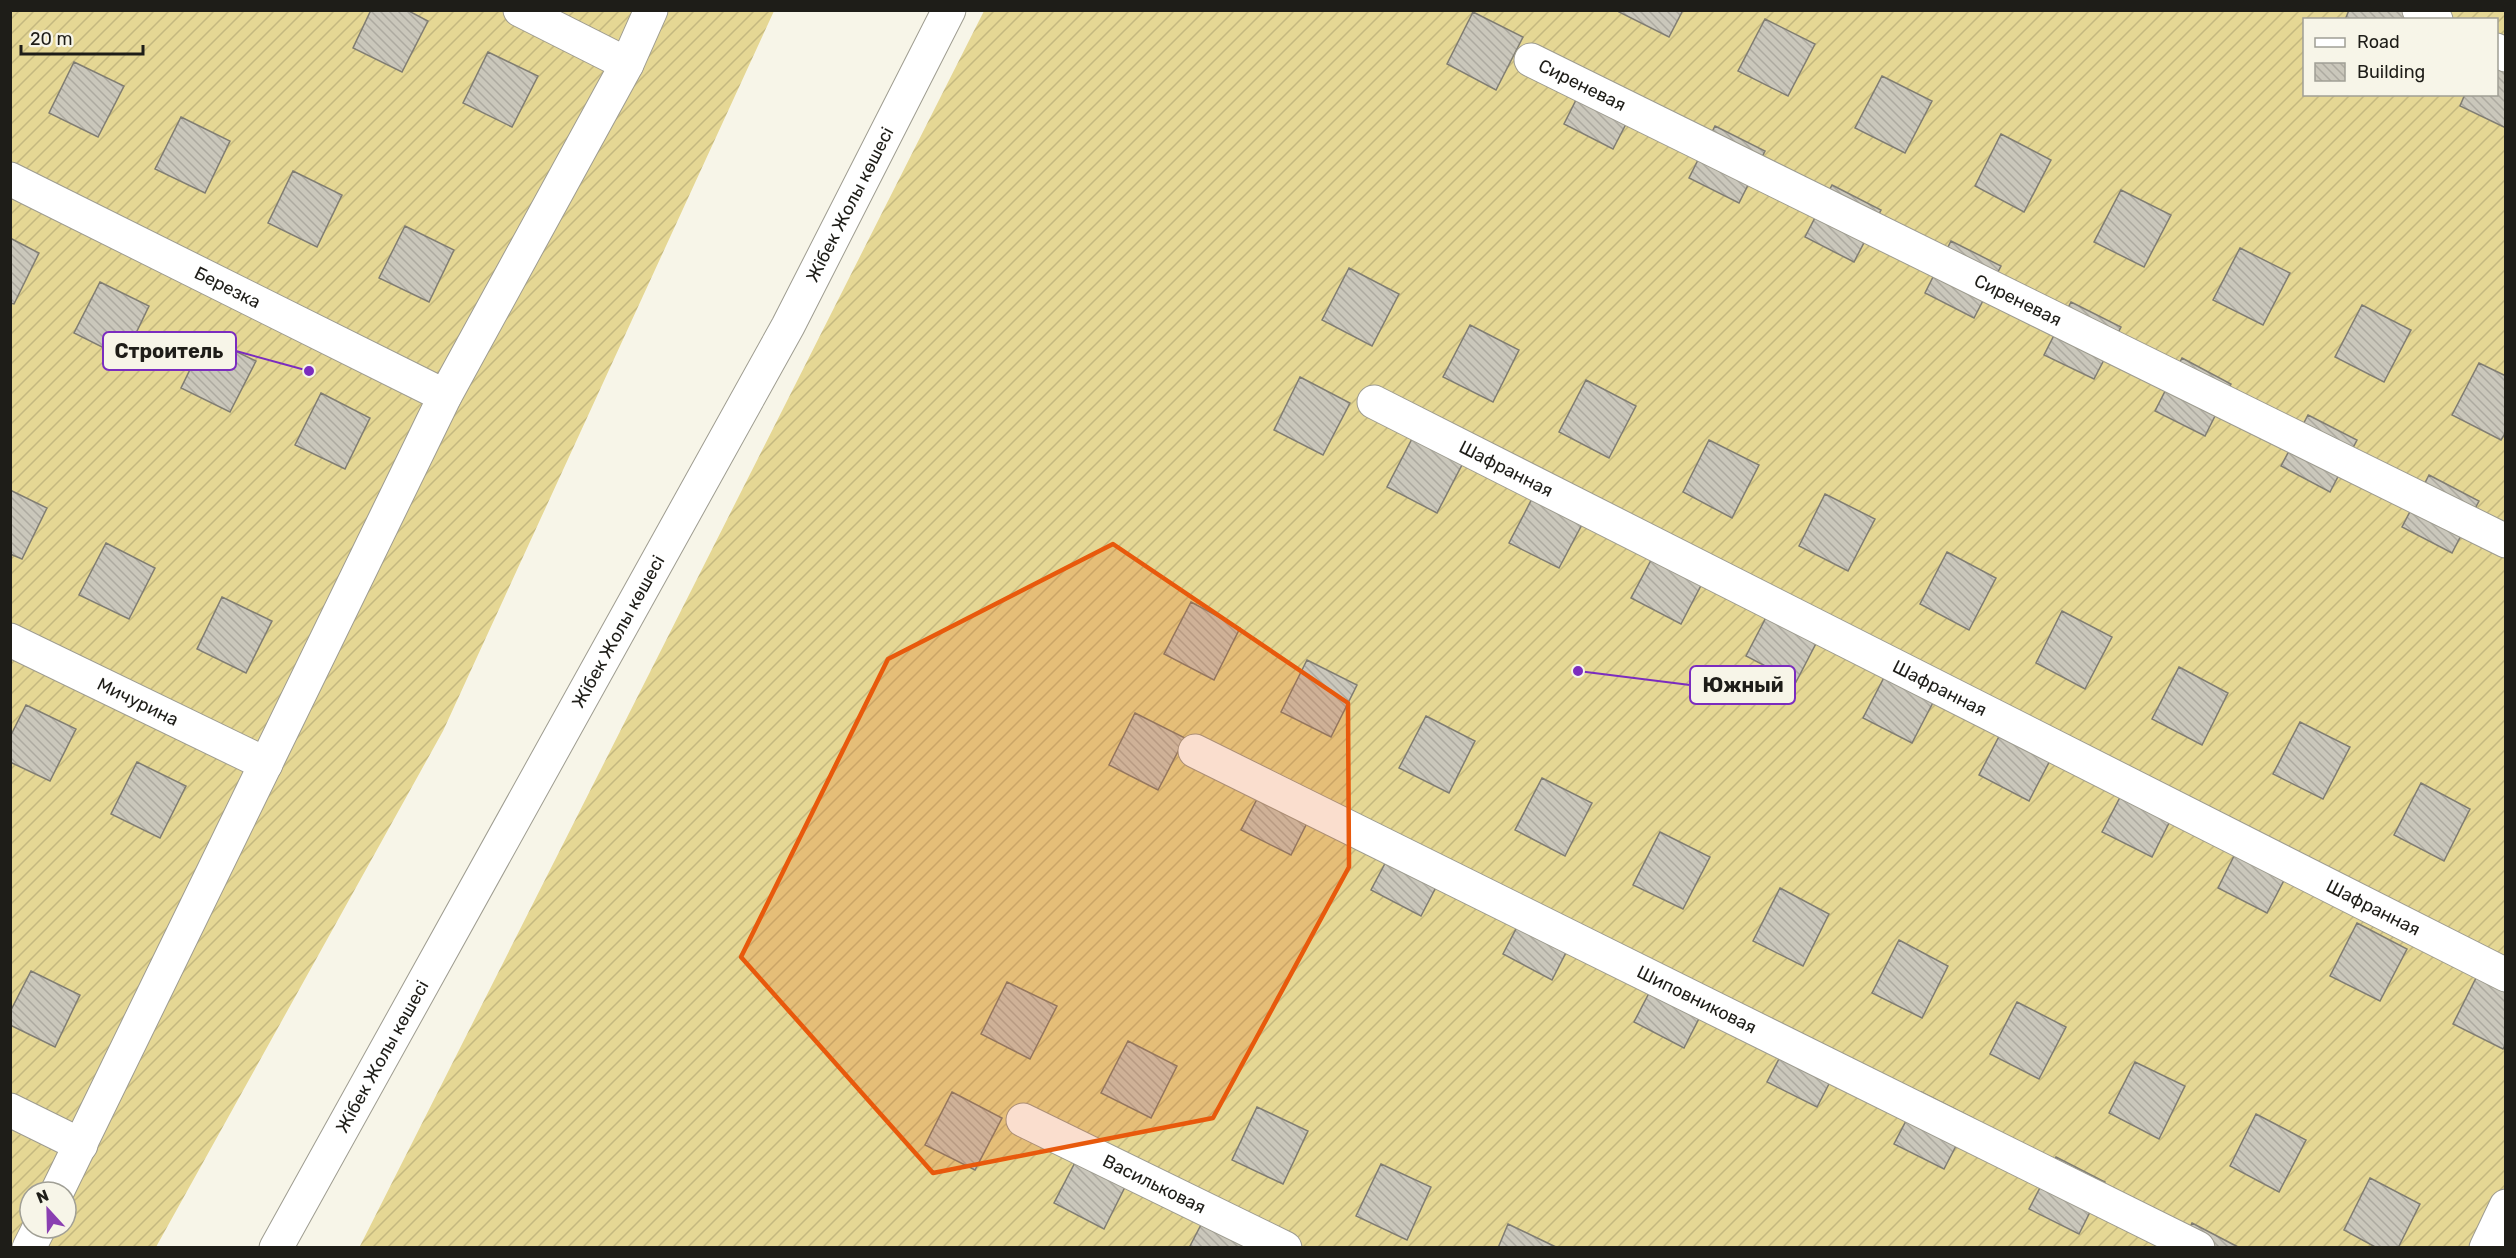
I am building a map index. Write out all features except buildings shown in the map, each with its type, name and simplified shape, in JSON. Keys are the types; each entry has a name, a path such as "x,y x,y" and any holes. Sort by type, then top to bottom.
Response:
{"main road":[{"path":"520,10 627,64"},
{"path":"63,1180 445,396 627,64 651,10"},
{"name":"Жібек Жолы көшесі","path":"276,1248 788,326 949,10"},
{"path":"2419,10 2433,18"},
{"name":"Сиреневая","path":"1531,60 2505,540"},
{"name":"Березка","path":"10,179 445,396"},
{"name":"Шафранная","path":"1374,402 2505,975"},
{"name":"Мичурина","path":"10,640 266,764"},
{"name":"Шиповниковая","path":"1195,751 2198,1248"},
{"path":"10,1110 81,1146"},
{"name":"Васильковая","path":"1023,1120 1285,1248"},
{"path":"2486,1248 2505,1206"}],"highlighted area":[{"path":"1113,544 1348,703 1349,867 1213,1118 933,1173 741,957 888,659"}],"shaded area":[{"path":"10,11 774,11 443,731 156,1247 11,1247"},
{"path":"984,11 2505,11 2505,1247 359,1248"}],"place":[{"name":"Строитель","path":"309,371"},
{"name":"Южный","path":"1578,671"}]}
